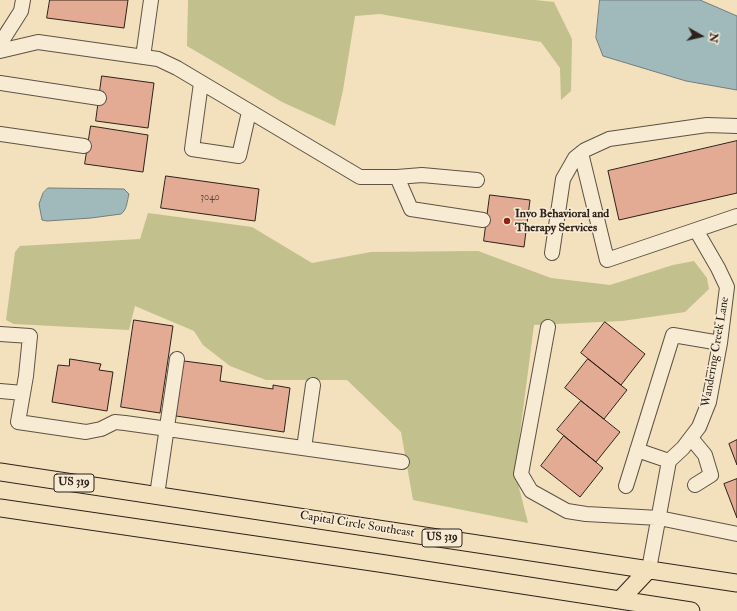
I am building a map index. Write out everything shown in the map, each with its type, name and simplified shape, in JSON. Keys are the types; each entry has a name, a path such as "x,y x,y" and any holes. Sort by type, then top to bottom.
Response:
{"main road":[{"name":"Capital Circle Southeast","path":"0,472 737,583"},
{"path":"0,508 691,611"},
{"path":"620,600 649,569"}],"street":[{"path":"0,44 21,11 23,0"},
{"path":"143,57 151,0"},
{"path":"0,51 38,42 158,59 177,68 360,177 397,178 422,175 477,180"},
{"path":"0,83 98,98"},
{"path":"201,83 192,149 239,156 249,112"},
{"path":"552,253 563,179 575,158 585,150 609,139 707,126 737,126"},
{"path":"0,134 84,146"},
{"path":"581,153 607,260 737,216"},
{"path":"397,178 410,209 483,220"},
{"path":"696,230 718,268 729,282"},
{"name":"Wandering Creek Lane","path":"669,461 683,448 699,427 709,402 720,344 729,282"},
{"path":"548,328 521,474 531,491 566,511 586,514 659,518 737,534"},
{"path":"0,334 30,336 26,376 18,422 86,432 101,429 115,422 402,462"},
{"path":"626,486 673,335 720,344"},
{"path":"157,495 177,359"},
{"path":"304,448 313,385"},
{"path":"0,391 23,393"},
{"path":"691,438 705,455 711,475 695,485"},
{"path":"637,450 669,461 649,569"}],"shaded area":[{"path":"188,0 535,0 554,2 572,39 571,91 561,100 560,68 541,42 380,14 355,16 343,90 335,126 282,102 187,46"},
{"path":"148,213 252,227 312,263 371,252 478,251 551,278 610,285 673,265 694,261 707,278 709,289 685,312 622,321 534,325 515,472 528,523 413,500 401,432 347,380 266,380 230,366 203,345 194,331 135,306 129,330 14,324 6,320 15,252 20,246 140,239"}],"water":[{"path":"600,0 700,0 737,16 737,90 686,81 603,56 596,38"},
{"path":"48,188 124,189 129,194 126,208 121,214 47,221 42,220 39,204 43,193"}],"building":[{"path":"50,0 128,0 124,28 47,18"},
{"path":"102,76 154,83 148,128 96,121"},
{"path":"91,126 148,135 143,172 85,164"},
{"path":"737,141 737,193 619,220 608,171"},
{"path":"166,176 259,189 255,221 161,208"},
{"name":"Invo Behavioral and Therapy Services","path":"490,195 530,200 524,247 484,241"},
{"path":"134,320 173,326 160,413 121,407"},
{"path":"605,322 645,354 621,385 581,353"},
{"path":"70,359 101,364 99,370 113,372 107,411 52,402 58,365 69,366"},
{"path":"588,359 627,390 604,419 565,388"},
{"path":"184,361 222,366 220,381 273,389 273,385 290,388 284,432 176,416"},
{"path":"581,401 620,432 596,462 557,430"},
{"path":"564,436 603,468 580,497 541,466"},
{"path":"737,440 737,465 729,444"},
{"path":"737,479 737,518 724,484"}],"place":[{"name":"Invo Behavioral and Therapy Services","path":"507,221"}]}
